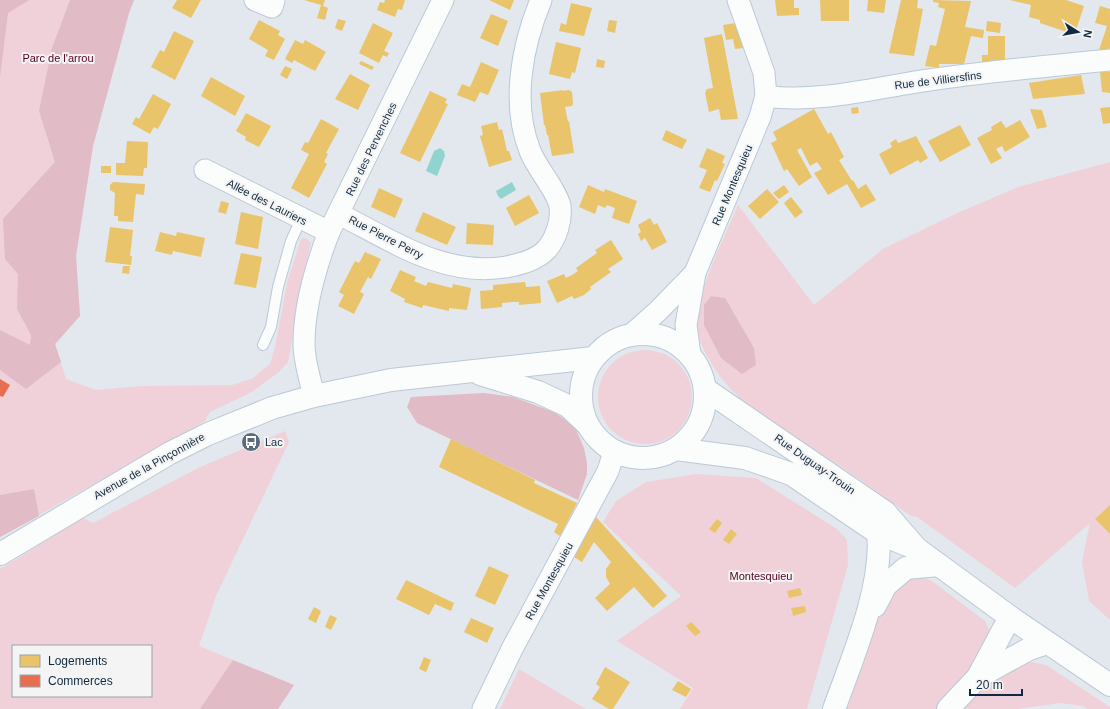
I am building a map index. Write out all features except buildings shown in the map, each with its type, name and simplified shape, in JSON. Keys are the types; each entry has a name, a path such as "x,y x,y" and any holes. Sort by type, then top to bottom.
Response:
{"main road":[{"path":"646,333 661,336 675,342 690,355 700,372 705,389 703,414 693,434 676,449 656,458 635,459 614,452 598,440 586,423 580,401 583,378 593,358 604,347 616,339 646,333"},
{"name":"Avenue de la Pinçonnière","path":"5,551 170,453 208,434 272,408 314,396 391,380 593,358"},
{"name":"Avenue de la Pinçonnière","path":"474,372 538,392 568,406 586,423"},
{"name":"Rue Duguay-Trouin","path":"705,389 885,512 917,549 1010,617 1110,685"},
{"name":"Rue Duguay-Trouin","path":"676,449 745,458 791,474 878,533 917,549"},
{"path":"834,709 860,638 877,573 880,548 878,533"},
{"path":"860,638 886,585 906,568 939,565"},
{"path":"948,709 978,677 1010,617"},
{"path":"978,677 1029,649 1047,643"}],"street":[{"path":"255,0 272,7 274,0"},
{"name":"Rue des Pervenches","path":"314,396 304,344 309,300 317,263 329,232 340,214 443,0"},
{"name":"Rue Pierre Perry","path":"340,214 411,252 449,265 478,269 497,268 523,263 543,253 557,232 560,207 556,194 542,174 530,151 522,125 520,93 523,64 530,30 541,0"},
{"path":"738,0 764,73 766,96"},
{"name":"Rue de Villiersfins","path":"766,96 783,99 810,98 931,80 1110,60"},
{"name":"Rue Montesquieu","path":"690,355 686,325 695,273 760,116 766,96"},
{"name":"Allée des Lauriers","path":"205,170 329,232"},
{"name":"Rue Montesquieu","path":"631,335 658,311 695,273"},
{"name":"Rue Montesquieu","path":"483,709 512,649 608,471 614,452"}],"lane":[{"path":"263,345 271,327 278,287 291,240 301,219"}],"green space":[{"name":"Parc de l'arrou","path":"0,0 134,0 129,13 93,146 76,256 80,316 55,344 66,379 96,390 142,386 232,385 253,378 270,364 275,347 287,283 301,239 306,238 311,243 296,307 288,362 279,372 252,392 210,412 205,421 0,537"},
{"path":"0,0 29,0 8,13 0,78"},
{"path":"70,0 134,0 129,13 93,146 76,256 80,316 55,344 61,362 26,389 0,370 0,330 30,345 31,335 17,309 18,274 5,259 3,219 55,162 39,111 52,48"},
{"path":"1110,162 1110,505 1095,519 1110,534 1110,620 1089,601 1082,562 1090,523 1015,588 917,517 911,516 844,468 765,418 749,405 720,377 700,341 697,322 702,293 707,278 738,205 814,305 883,249 955,214 1018,187"},
{"path":"711,296 725,298 754,348 756,365 742,374 721,358 704,325 704,305"},
{"path":"645,350 663,353 678,364 689,379 692,397 689,415 678,430 663,441 645,444 627,441 612,430 601,415 598,397 601,379 612,364 627,353"},
{"path":"484,393 513,397 556,413 575,427 584,448 587,463 587,474 578,500 417,423 407,407 411,397"},
{"path":"285,431 289,442 216,596 199,646 294,685 278,709 0,709 0,569 83,518 93,523 198,468"},
{"name":"Montesquieu","path":"696,474 756,478 837,529 847,540 848,565 807,709 680,709 693,688 617,641 681,596 603,522 616,501 646,482"},
{"path":"34,489 39,516 0,537 0,495"},
{"path":"919,576 932,581 985,621 991,633 991,643 940,709 844,709 870,637 888,599 898,585 907,578"},
{"path":"233,660 294,685 278,709 200,709"},
{"path":"1032,662 1046,665 1110,707 1110,709 1087,709 1083,706 1060,703 1018,709 961,709 984,686 1002,674 1012,668"},
{"path":"519,669 586,709 500,709"}],"shaded area":[{"path":"440,148 444,151 445,156 437,176 426,171 434,151"},
{"path":"512,182 516,190 501,199 496,191"}],"place":[{"name":"Lac","path":"251,442"}]}
